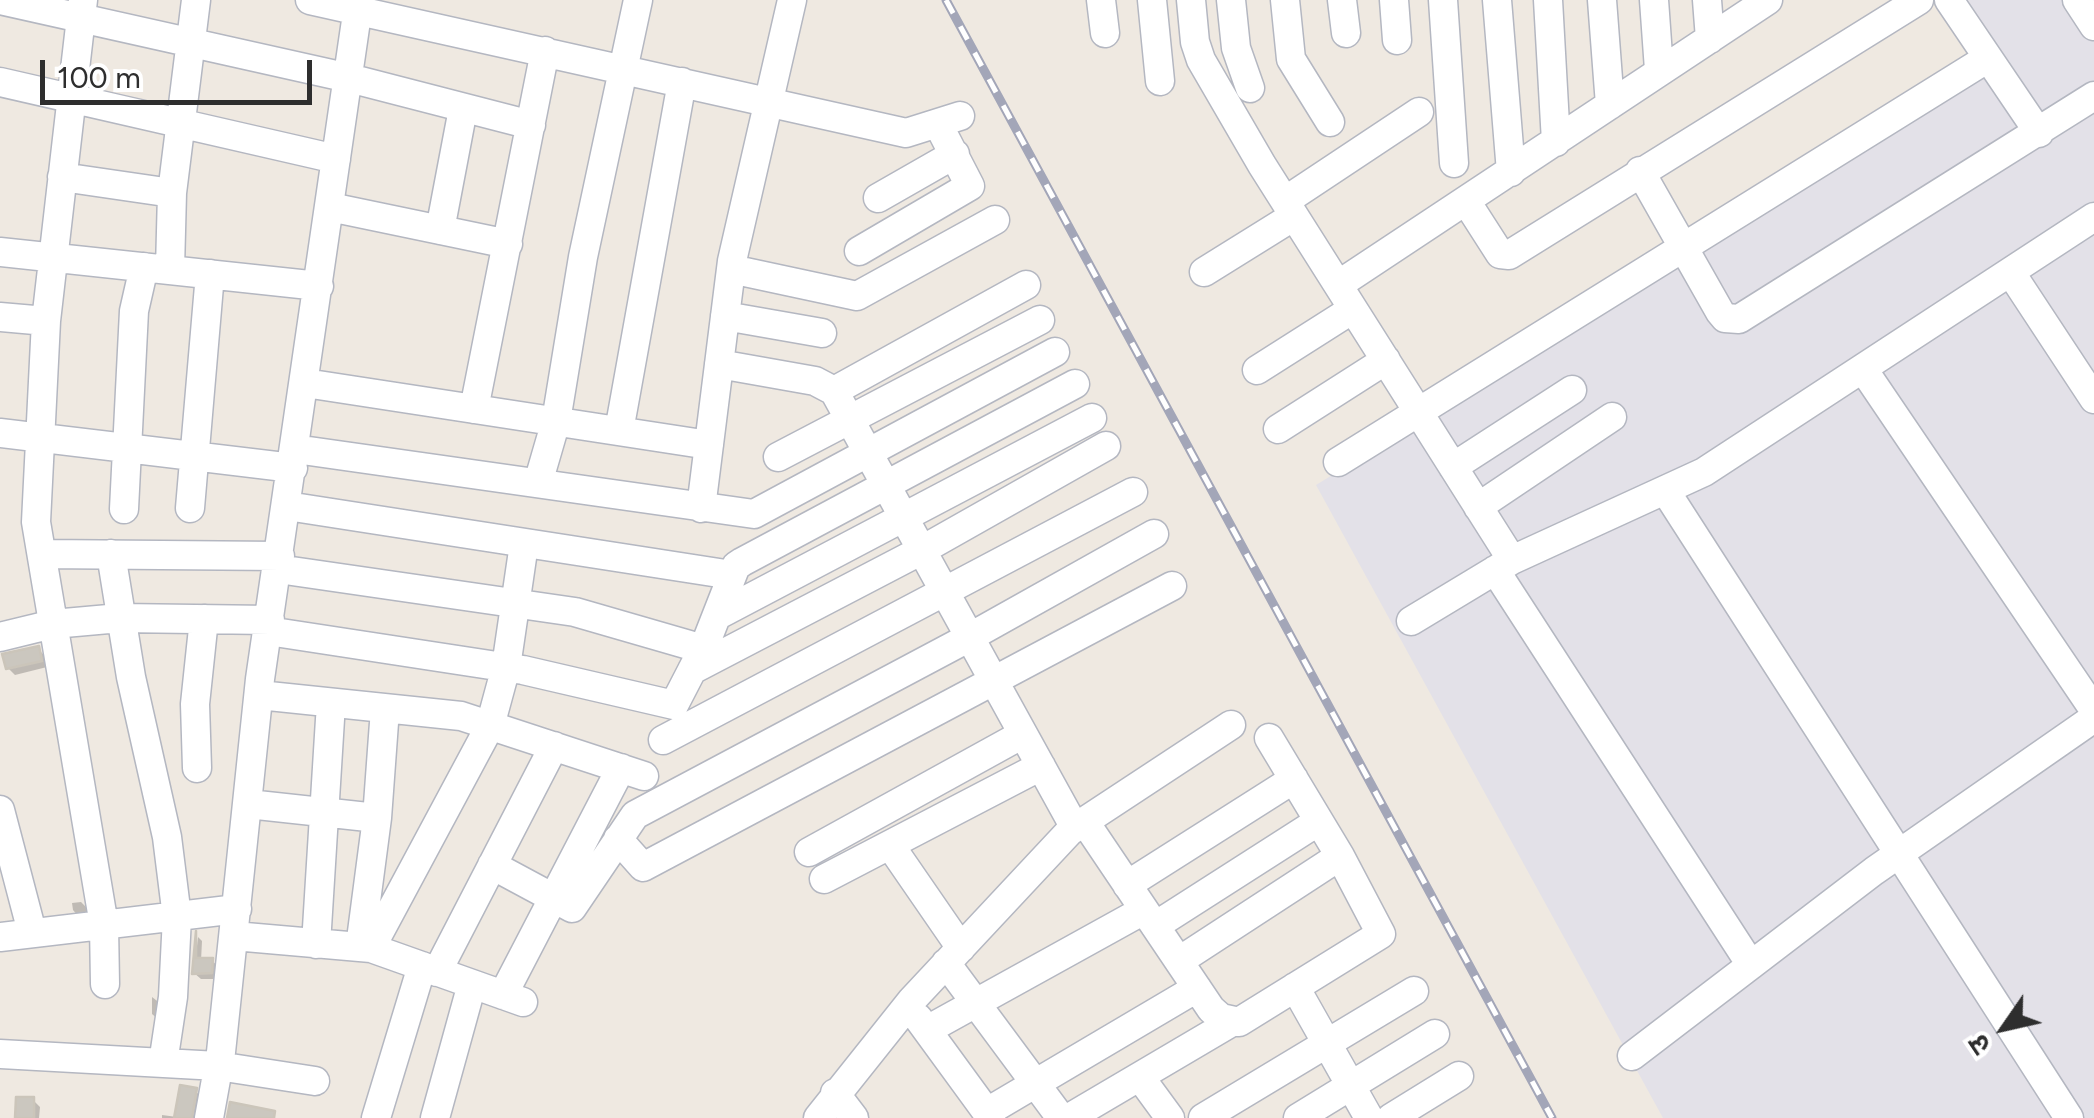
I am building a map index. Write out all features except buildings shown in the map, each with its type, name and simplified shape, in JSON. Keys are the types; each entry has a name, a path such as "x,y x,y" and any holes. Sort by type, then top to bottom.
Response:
{"street":[{"path":"0,0 82,9 191,42 531,125"},
{"path":"124,510 134,311 157,268 172,193 196,0"},
{"path":"310,0 358,5 906,133 949,120 955,154 970,186 859,250"},
{"path":"538,483 556,421 582,257 638,0"},
{"path":"702,508 731,269 792,0"},
{"path":"1101,0 1105,33"},
{"path":"1152,0 1160,81"},
{"path":"1191,0 1195,42 1202,60 1290,208 1478,506 1503,565 1751,964"},
{"path":"1231,0 1236,48 1250,88"},
{"path":"1285,0 1291,59 1330,122"},
{"path":"1342,0 1346,33"},
{"path":"1394,0 1397,40"},
{"path":"1443,0 1454,163"},
{"path":"1497,0 1511,172"},
{"path":"1548,0 1556,142"},
{"path":"1602,0 1610,105"},
{"path":"1654,0 1659,70"},
{"path":"1707,0 1710,38"},
{"path":"1466,201 1504,256 1919,0"},
{"path":"1950,0 2039,133"},
{"path":"2077,0 2094,26"},
{"path":"1257,370 1466,201 1761,2"},
{"path":"209,1118 259,695 358,5"},
{"path":"82,9 46,321 36,522 104,925 105,984"},
{"path":"474,408 544,51"},
{"path":"1338,462 1988,58"},
{"path":"0,82 336,159"},
{"path":"620,431 682,82"},
{"path":"1640,171 1720,312 1725,318 1739,319 2094,96"},
{"path":"440,230 462,109"},
{"path":"1204,272 1419,112"},
{"path":"878,198 955,154"},
{"path":"62,177 172,193"},
{"path":"330,207 508,244"},
{"path":"1411,622 1503,565 1704,472 2094,217"},
{"path":"731,269 858,296 996,220"},
{"path":"0,252 318,286"},
{"path":"2011,272 2094,399"},
{"path":"190,508 210,274"},
{"path":"834,391 1026,285"},
{"path":"725,316 822,332"},
{"path":"0,317 46,321"},
{"path":"778,458 1040,320"},
{"path":"0,433 128,450 294,459 538,483 758,513 1056,352"},
{"path":"1278,429 1386,360"},
{"path":"719,364 815,381 834,391 1041,766 1211,1009 1232,1022"},
{"path":"1864,369 2094,710"},
{"path":"305,382 709,444"},
{"path":"0,638 53,624 120,618 269,625 506,667 672,705 718,615 732,575 746,558 1075,384"},
{"path":"1453,467 1572,390"},
{"path":"1478,506 1612,417"},
{"path":"718,615 1092,418"},
{"path":"42,554 279,562 574,612 697,659 922,550 1106,446"},
{"path":"1665,490 2068,1118"},
{"path":"663,740 1133,492"},
{"path":"287,506 732,575"},
{"path":"492,865 572,908 635,815 1154,534"},
{"path":"366,948 490,726 506,667 524,544"},
{"path":"110,554 166,837 177,917 173,997 163,1063"},
{"path":"618,839 643,867 1172,586"},
{"path":"197,768 195,704 204,619"},
{"path":"0,937 177,917 235,923 316,944 366,948 513,999 554,898 633,772 461,716 259,695"},
{"path":"316,944 332,703"},
{"path":"366,948 385,708"},
{"path":"1632,1056 1900,853 2094,718"},
{"path":"818,1118 908,1005 1080,825 1232,725"},
{"path":"809,852 1023,734"},
{"path":"1069,1118 1232,1022 1239,1022 1381,934 1320,821 1269,738"},
{"path":"376,1118 430,969 492,865 554,746"},
{"path":"824,879 1041,766"},
{"path":"1127,885 1294,779"},
{"path":"248,804 377,818"},
{"path":"0,810 32,932"},
{"path":"927,1030 1149,918 1320,821"},
{"path":"890,844 978,1003 1061,1118"},
{"path":"1179,961 1340,856"},
{"path":"435,1118 472,984"},
{"path":"908,1005 989,1115 1196,988"},
{"path":"1295,988 1368,1118"},
{"path":"1202,1118 1414,990"},
{"path":"1298,1118 1434,1034"},
{"path":"0,1054 218,1066 315,1081"},
{"path":"1391,1118 1459,1076"},
{"path":"1140,1077 1155,1113"},
{"path":"835,1093 854,1118"}],"shaded area":[{"path":"1963,0 2094,0 2094,1118 1663,1118 1316,485 2002,64"}],"railway":[{"path":"946,0 1552,1118"}]}
